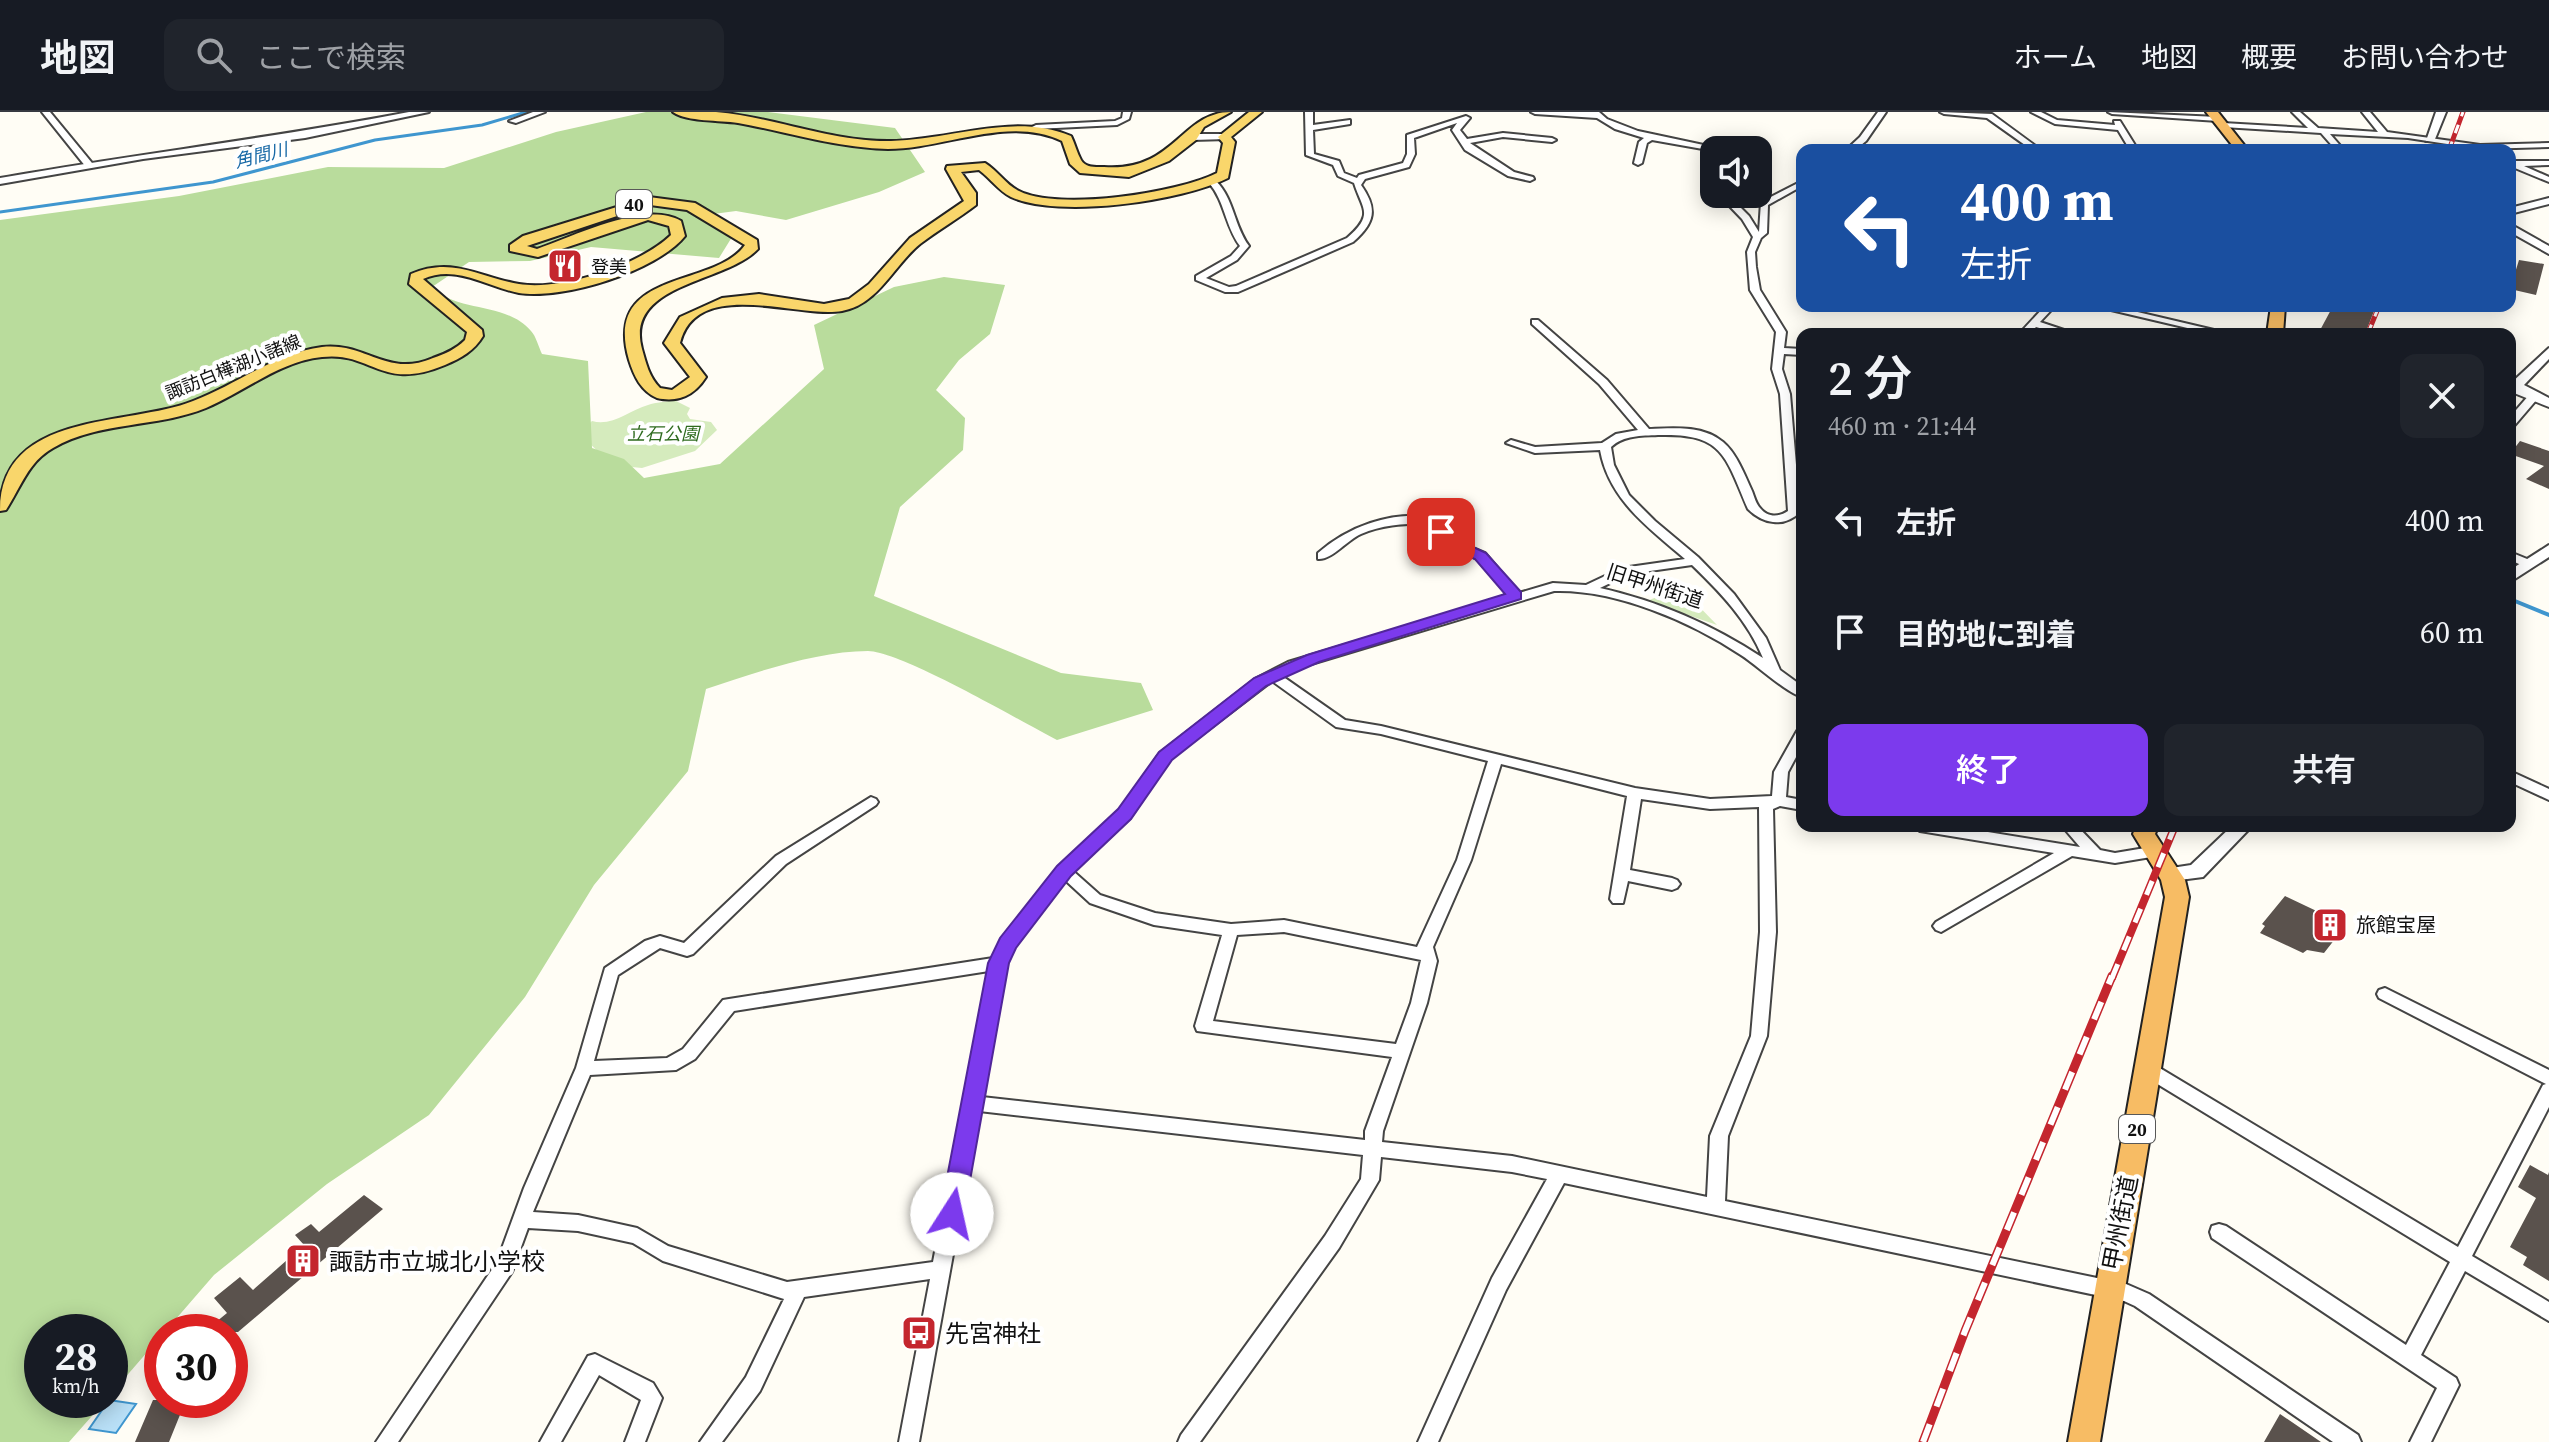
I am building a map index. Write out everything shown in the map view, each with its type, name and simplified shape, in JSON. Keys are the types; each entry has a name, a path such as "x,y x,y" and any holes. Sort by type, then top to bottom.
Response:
{"highway":[{"path":"2218,119 2237,144"},
{"path":"2149,839 2172,874"},
{"name":"甲州街道","path":"2084,1442 2107,1291 2177,897 2177,882 2172,874"}],"main road":[{"path":"679,112 738,118 814,137 897,145 1014,127 1036,127 1067,139 1076,164 1085,170 1114,174 1152,166 1192,137 1199,125 1225,112"},
{"path":"1213,183 1223,175 1226,164 1229,142 1224,137 1256,112"},
{"name":"諏訪白樺湖小諸線","path":"0,506 19,467 46,444 100,424 195,406 312,354 340,352 381,370 399,373 434,365 468,346 475,336 474,330 416,284 416,277 446,267 525,289 573,284 665,249 678,236 676,224 656,217 636,218 538,253 518,251 517,244 639,202 690,206 752,243 751,249 738,258 676,283 635,319 630,334 644,378 652,391 663,396 690,388 698,377 672,343 677,328 686,318 742,297 824,308 856,301 910,245 971,202 969,193 952,169 968,164 981,166 1018,196 1063,203 1171,192 1213,183"}],"street":[{"path":"46,112 89,165"},
{"path":"0,181 89,165 305,135 424,112"},
{"path":"513,121 541,112"},
{"path":"1036,127 1117,123 1125,119 1127,112"},
{"path":"1309,112 1312,128"},
{"path":"1535,112 1595,114 1621,131 1700,145"},
{"path":"1857,144 1882,112"},
{"path":"1944,112 1989,116 2029,144"},
{"path":"2035,112 2055,122 2120,128"},
{"path":"2112,112 2130,144"},
{"path":"2112,112 2218,119 2348,134 2384,134 2457,144"},
{"path":"2296,112 2333,144"},
{"path":"2366,112 2384,134"},
{"path":"2430,139 2441,112"},
{"path":"1358,182 1362,177 1406,165 1411,154 1410,137 1468,115 1467,121 1456,130 1468,148 1511,174 1530,179"},
{"path":"1213,183 1223,193 1232,230 1245,246 1234,258 1199,278 1228,290 1238,289 1314,257 1350,240 1364,229 1371,213 1358,182 1341,174 1336,163 1310,155 1308,131 1347,122"},
{"path":"1465,142 1503,135 1552,140"},
{"path":"1638,163 1643,142 1652,136"},
{"path":"1192,137 1224,137"},
{"path":"2516,146 2549,145"},
{"path":"2516,163 2549,163"},
{"path":"2516,165 2549,180"},
{"path":"1511,443 1535,450 1605,446 1616,437 1683,430 1712,438 1730,457 1754,509 1762,517 1777,520 1788,518 1794,512 1785,394 1777,369 1782,351 1781,332 1755,290 1751,252 1757,237 1763,233 1764,204 1796,186"},
{"path":"2516,209 2549,201"},
{"path":"1736,208 1757,237"},
{"path":"2516,231 2549,250"},
{"path":"2031,328 2045,312"},
{"path":"2125,312 2198,328"},
{"path":"2162,328 2165,321"},
{"path":"1535,322 1603,382 1647,433"},
{"path":"2035,324 2049,328"},
{"path":"1782,351 1796,352"},
{"path":"2549,352 2517,384 2519,390 2549,403"},
{"path":"2516,417 2534,396"},
{"path":"1605,446 1614,480 1629,503 1694,561 1765,643 1774,669"},
{"path":"1322,556 1350,532 1397,521 1427,519 1455,544 1481,556 1515,596"},
{"path":"2516,573 2549,550"},
{"path":"2516,559 2528,564"},
{"path":"1589,588 1626,571 1694,561"},
{"name":"旧甲州街道","path":"909,1442 998,963 1007,944 1064,871 1125,814 1165,756 1272,675 1333,652 1553,587 1589,588 1705,626 1774,669 1796,688"},
{"path":"1272,675 1341,724 1381,730 1495,761 1635,793 1710,804 1779,801 1796,804"},
{"path":"1779,801 1781,772 1796,745"},
{"path":"1188,1442 1332,1242 1370,1180 1374,1131 1419,1003 1429,961 1426,955 1428,936 1464,860 1495,761"},
{"path":"2516,779 2549,795"},
{"path":"1618,899 1635,793"},
{"path":"1716,1205 1719,1136 1759,1036 1768,932 1766,806 1779,801"},
{"path":"386,1442 505,1266 584,1068 611,972 660,942 687,950 781,860 871,802"},
{"path":"1954,832 2115,858 2149,839"},
{"path":"2075,832 2094,853"},
{"path":"2172,874 2196,872 2237,832"},
{"path":"1941,926 2068,852"},
{"path":"1064,871 1095,899 1116,909 1154,919 1231,930 1284,926 1426,955"},
{"path":"1622,874 1672,884"},
{"path":"1231,930 1203,1026 1401,1051"},
{"path":"584,1068 670,1065 689,1054 729,1005 998,963"},
{"path":"2385,994 2549,1078"},
{"path":"2147,1069 2549,1312"},
{"path":"2409,1359 2549,1090"},
{"path":"972,1103 1498,1162 1716,1205 2126,1293 2142,1300 2351,1442"},
{"path":"1428,1442 1499,1284 1559,1174"},
{"path":"523,1220 578,1223 637,1236 663,1253 797,1292 942,1269"},
{"path":"2219,1232 2449,1385 2420,1442"},
{"path":"710,1442 753,1384 797,1292"},
{"path":"550,1442 595,1363 646,1390 652,1398 635,1442"}],"green space":[{"path":"646,112 768,112 895,128 925,172 879,192 786,220 736,211 698,216 732,237 719,258 591,247 530,261 469,262 432,287 454,301 508,315 520,322 533,333 542,354 588,361 592,448 624,459 644,478 720,464 824,369 814,325 894,287 944,277 1005,285 990,334 959,360 936,390 965,418 963,450 900,507 874,596 1061,673 1141,683 1153,710 1057,740 933,675 885,654 868,651 807,659 706,689 688,771 594,885 525,997 429,1115 327,1184 214,1275 180,1314 144,1314 144,1356 128,1374 128,1314 24,1314 24,1418 90,1418 69,1442 0,1442 0,220 179,196 328,167 444,168 556,132"},
{"name":"立石公園","path":"674,400 690,408 687,414 690,419 711,422 717,430 695,451 642,468 612,465 583,437 581,431 592,421 607,422 648,405"},
{"path":"1674,590 1685,592 1717,625 1647,601"}],"water":[{"path":"128,1403 136,1404 128,1416"},
{"path":"97,1418 126,1418 116,1433 89,1429"}],"building":[{"path":"2519,260 2544,264 2536,295 2516,290"},
{"path":"2330,312 2374,312 2367,328 2321,328"},
{"path":"2520,441 2549,451 2549,489 2526,479 2544,466 2516,456 2516,446"},
{"name":"旅館宝屋","path":"2285,896 2346,925 2324,953 2307,950 2303,953 2260,933 2265,926 2262,924"},
{"path":"2530,1165 2548,1175 2549,1172 2549,1281 2523,1265 2527,1257 2510,1247 2536,1198 2518,1187"},
{"name":"諏訪市立城北小学校","path":"364,1195 383,1209 248,1324 248,1314 226,1314 214,1298 240,1277 253,1290 304,1245 295,1235 311,1224 319,1232"},
{"path":"2280,1414 2321,1442 2264,1442"},
{"path":"145,1418 179,1418 169,1442 135,1442"}],"waterway":[{"name":"角間川","path":"0,212 213,182 375,140 482,125 526,112"},
{"path":"2516,601 2549,615"}],"railway":[{"path":"2451,144 2463,112"},
{"path":"2370,328 2377,312"},
{"path":"2112,978 2173,832"},
{"path":"1923,1442 1965,1331 2112,976"}],"place":[{"name":"登美","path":"565,266"},
{"name":"旅館宝屋","path":"2330,925"},
{"name":"諏訪市立城北小学校","path":"303,1261"},
{"name":"先宮神社","path":"919,1333"}],"route":[{"path":"952,1214 981,1044 998,963 1007,944 1064,871 1125,814 1165,756 1260,682 1313,658 1430,625 1515,596 1481,556 1455,544 1441,532"}]}
